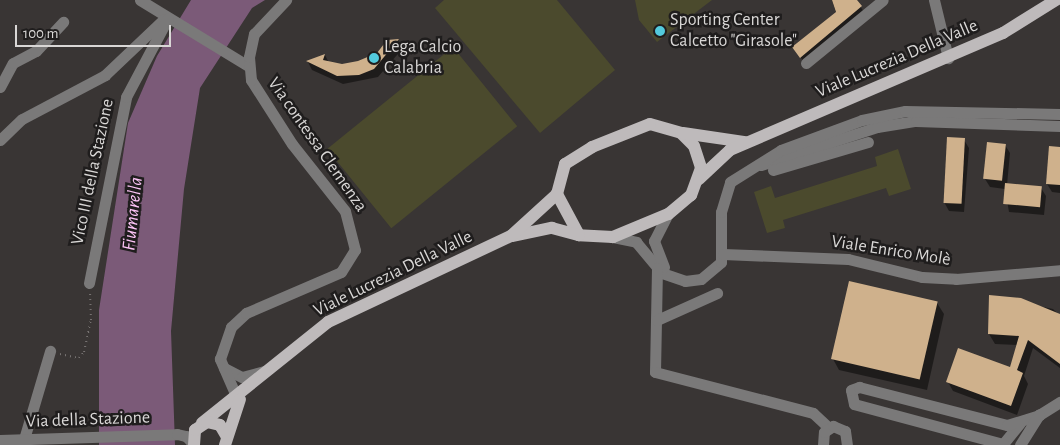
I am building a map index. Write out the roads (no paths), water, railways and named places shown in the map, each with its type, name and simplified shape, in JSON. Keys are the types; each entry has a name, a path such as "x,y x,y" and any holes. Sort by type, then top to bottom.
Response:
{"main road":[{"name":"Viale Lucrezia Della Valle","path":"200,425 241,394 264,371 328,322 511,236 552,228 580,235 613,237 668,214 691,195 699,179 730,150 1003,33 1056,0"},
{"path":"580,235 557,194 565,164 592,146 650,124 681,133 747,142"},
{"path":"681,133 694,146 699,179"},
{"name":"Viale Lucrezia Della Valle","path":"511,236 557,194"},
{"path":"226,441 241,394"},
{"path":"194,445 200,425 220,425 226,441"}],"street":[{"path":"140,0 248,66"},
{"name":"Via contessa Clemenza","path":"222,367 222,347 237,320 341,272 355,250 345,211 269,112 248,66 257,29 286,0"},
{"path":"934,0 948,58"},
{"path":"806,63 883,1"},
{"path":"0,140 22,120 105,75 172,19"},
{"name":"Vico III della Stazione","path":"89,283 126,97 172,19"},
{"path":"0,87 13,63 36,51 63,22"},
{"path":"613,237 636,242 657,268 670,277 701,279 717,268 723,254 724,196 730,182 752,166 781,150 862,120 896,113 943,109 1060,114"},
{"path":"752,166 784,160 877,127 916,121 1060,126"},
{"path":"752,166 786,168 868,142"},
{"path":"668,214 654,241 670,277"},
{"name":"Viale Enrico Molè","path":"723,254 848,259 922,277 956,280 1054,271"},
{"path":"657,268 655,372 813,413 829,428 846,431 847,445"},
{"path":"1054,271 1060,278"},
{"path":"657,320 718,293"},
{"path":"24,440 50,352"},
{"path":"222,367 242,377 264,371"},
{"path":"222,367 241,394"},
{"path":"1020,423 1003,444 854,404 850,390 859,387 986,420 1020,423 1039,415 1060,402"},
{"path":"1020,445 1039,415"},
{"name":"Via della Stazione","path":"0,440 56,442 91,438 177,434 200,425"},
{"path":"823,445 822,436 829,428"},
{"path":"177,434 194,445"}],"water":[{"name":"Fiumarella","path":"191,0 265,0 252,8 200,88 184,189 171,331 175,445 99,445 99,310 128,123 157,56"}],"place":[{"name":"Sporting Center Calcetto \"Girasole\"","path":"660,31"},
{"name":"Lega Calcio Calabria","path":"374,58"}]}
